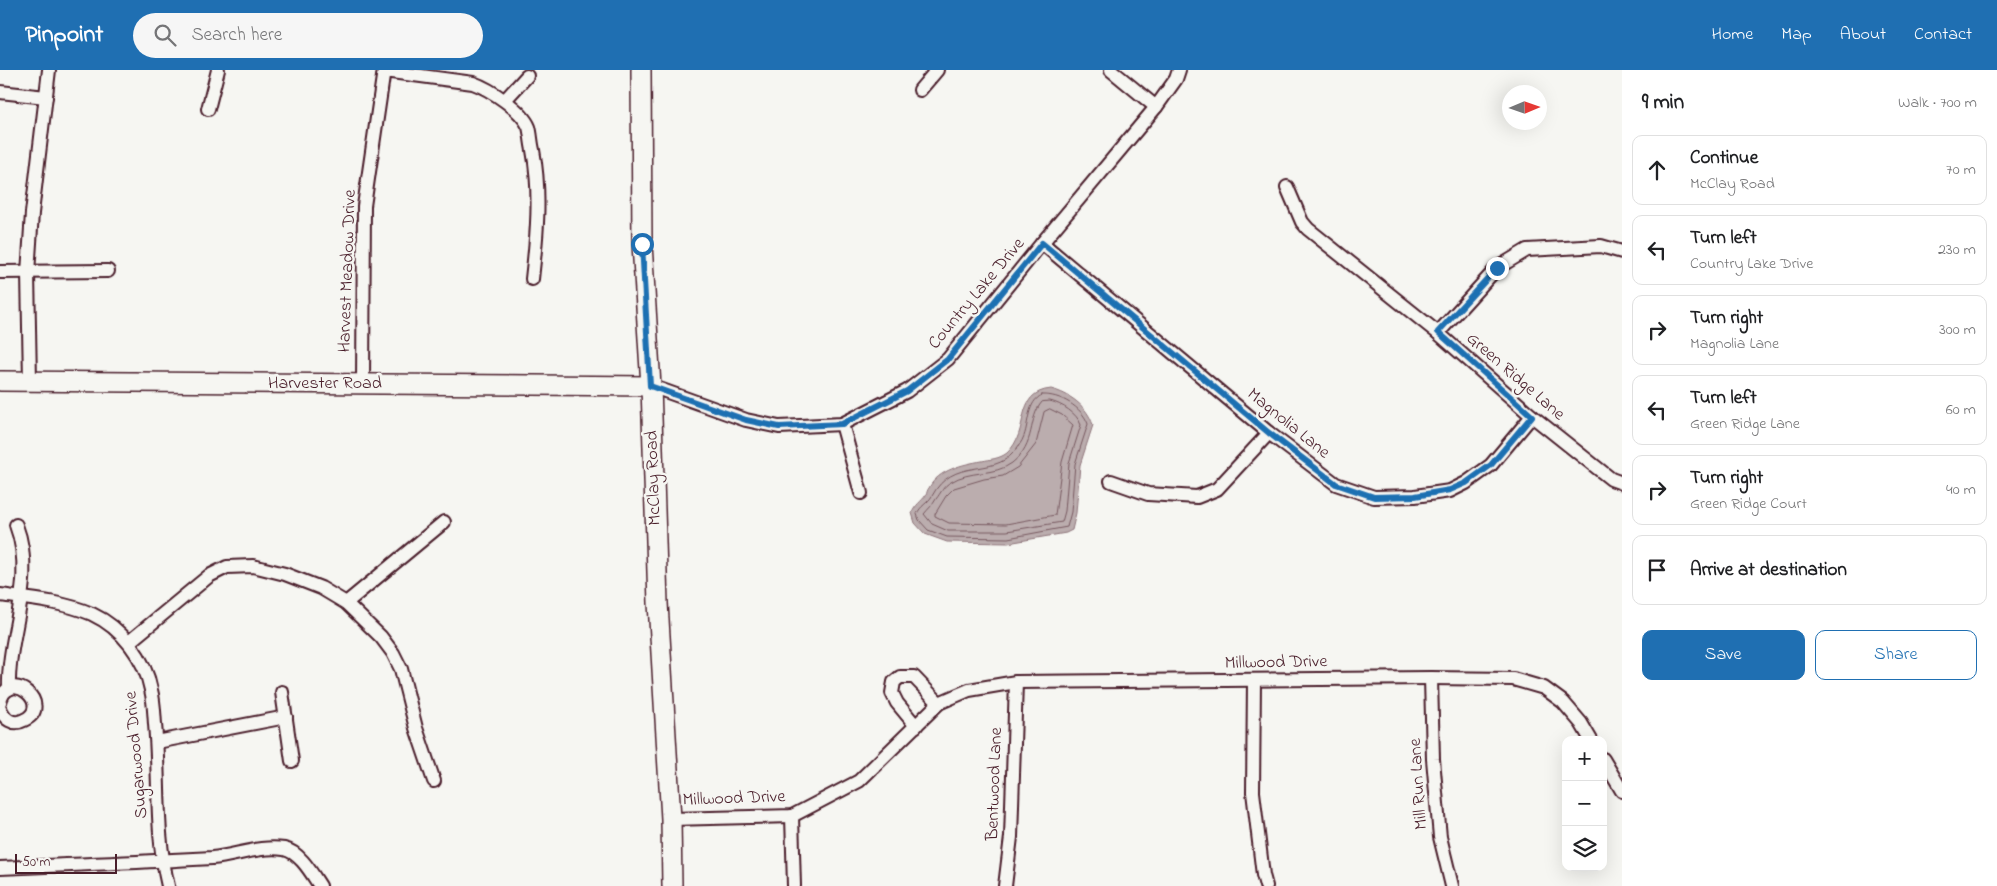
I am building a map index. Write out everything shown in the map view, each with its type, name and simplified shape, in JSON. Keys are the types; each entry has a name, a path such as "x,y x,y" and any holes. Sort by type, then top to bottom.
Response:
{"main road":[{"name":"McClay Road","path":"641,70 642,244 650,386 658,602 671,819 672,886"},
{"name":"Harvester Road","path":"0,381 650,386"}],"street":[{"path":"30,381 28,273 32,213 49,70"},
{"path":"208,109 218,70"},
{"path":"384,70 473,83 486,87 504,100 528,126 537,174 538,221 532,279"},
{"name":"Harvest Meadow Drive","path":"363,384 364,206 384,70"},
{"path":"920,90 937,70"},
{"path":"1111,70 1156,107"},
{"name":"Country Lake Drive","path":"650,386 746,420 770,425 799,427 842,424 907,391 948,359 1156,107 1176,79 1179,70"},
{"path":"504,100 527,76"},
{"path":"0,92 46,97"},
{"name":"Green Ridge Lane","path":"1287,187 1302,222 1308,229 1438,332 1532,416 1611,479 1622,483"},
{"name":"Magnolia Lane","path":"1042,243 1269,433 1336,484 1374,497 1415,496 1450,490 1466,483 1491,465 1532,416"},
{"path":"1438,332 1497,268 1527,250 1601,246 1622,252"},
{"path":"0,272 108,271"},
{"path":"842,424 861,493"},
{"path":"1112,481 1148,494 1197,497 1217,489 1269,433"},
{"path":"346,603 444,522"},
{"path":"9,689 8,672 22,598 24,568 21,539 16,525"},
{"path":"129,642 209,576 227,567 253,566 284,574 321,588 346,603 381,637 393,653 401,669 416,728 434,781"},
{"name":"Sugarwood Drive","path":"0,594 59,604 94,615 114,627 129,642 142,665 151,689 157,742 162,861 168,886"},
{"path":"916,726 892,694 894,682 900,677 914,677 939,703"},
{"name":"Mill Run Lane","path":"1431,678 1433,758 1440,837 1452,886"},
{"name":"Millwood Drive","path":"671,819 792,816 859,781 939,703 969,690 1016,682 1513,679 1544,688 1563,702 1581,723 1589,736"},
{"path":"1254,681 1253,792 1266,886"},
{"name":"Bentwood Lane","path":"1005,886 1011,837 1016,682"},
{"path":"0,702 4,693 9,689 20,688 26,690 33,698 34,710 27,719 16,722 6,718 0,708"},
{"path":"282,692 292,761"},
{"path":"157,742 286,717"},
{"path":"1607,765 1621,788"},
{"path":"792,816 794,886"},
{"path":"0,868 229,857 270,849 286,849 297,856 320,886"}],"water":[{"path":"1051,389 1065,394 1077,402 1087,412 1093,425 1080,465 1076,513 1072,530 1066,533 1008,543 947,542 925,534 915,523 912,513 933,482 952,469 998,458 1007,453 1019,434 1027,405 1031,398 1039,392"}],"route":[{"path":"642,244 650,386 746,420 779,427 842,424 907,391 948,359 1042,243 1269,433 1336,484 1374,497 1415,496 1450,490 1466,483 1491,465 1532,416 1438,332 1497,268"}]}
